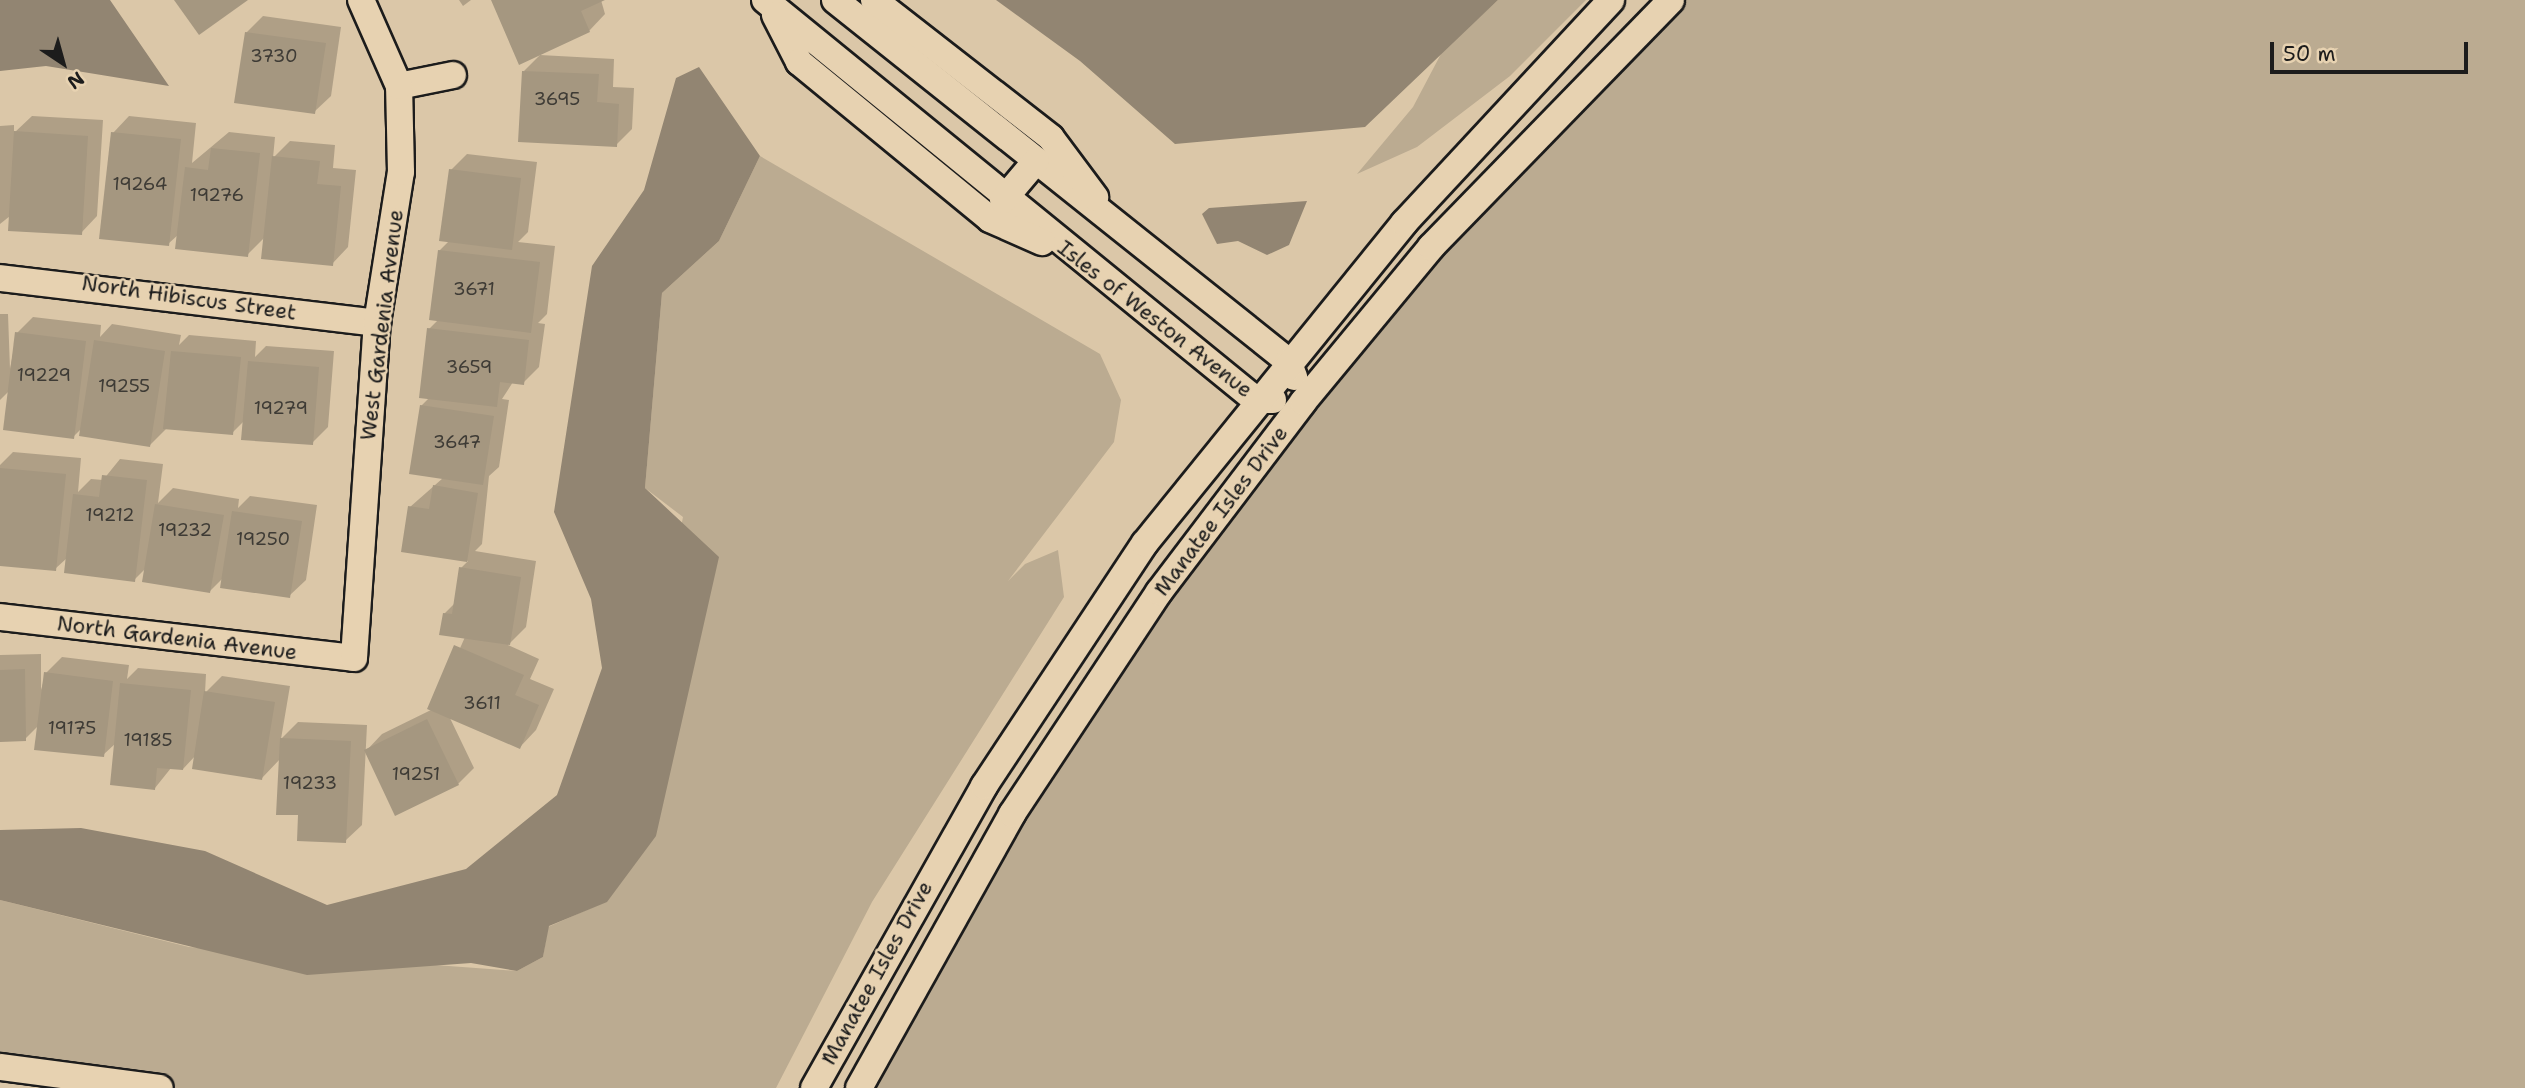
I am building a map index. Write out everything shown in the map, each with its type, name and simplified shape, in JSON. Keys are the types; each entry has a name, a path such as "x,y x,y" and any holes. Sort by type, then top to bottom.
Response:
{"street":[{"name":"West Gardenia Avenue","path":"354,658 377,323 401,172 400,86 361,0"},
{"path":"835,0 1288,361 1303,401"},
{"path":"874,0 1051,138 1112,222"},
{"name":"Manatee Isles Drive","path":"814,1088 895,936 1046,689 1145,543 1288,361 1481,136 1611,0"},
{"name":"Manatee Isles Drive","path":"859,1088 929,955 1076,714 1303,401 1449,227 1671,0"},
{"name":"Isles of Weston Avenue","path":"767,2 851,88 1003,200 1256,400 1303,401"},
{"path":"887,44 851,88 990,219 1077,258"},
{"path":"400,86 453,75"},
{"path":"1003,200 1036,160"},
{"name":"North Hibiscus Street","path":"0,278 377,323"},
{"name":"North Gardenia Avenue","path":"0,617 354,658"},
{"path":"0,1067 160,1088"}],"shaded area":[{"path":"0,0 110,0 169,86 46,66 0,71"},
{"path":"996,0 1498,0 1365,127 1175,144 1080,61"},
{"path":"1498,0 1586,0 1510,76 1417,147 1357,174 1413,107 1442,52"},
{"path":"1671,0 2525,0 2525,1088 859,1088 929,955 1303,402"},
{"path":"699,67 760,156 719,241 662,293 645,488 719,557 656,836 607,902 549,926 543,957 517,971 471,963 307,975 0,900 0,830 81,828 205,851 327,905 466,869 557,795 602,668 591,599 554,512 592,266 644,190 676,78"},
{"path":"760,156 1100,354 1121,400 1114,442 1008,581 1025,564 1058,550 1064,597 872,902 776,1088 160,1088 0,1067 0,900 189,947 517,971 543,957 548,927 607,901 683,517 645,488 662,293 719,241"},
{"path":"1307,201 1289,245 1267,255 1238,241 1217,244 1202,214 1209,208"}],"building":[{"path":"174,0 248,0 199,35"},
{"path":"491,0 605,0 581,11 590,32 519,65"},
{"path":"245,32 326,43 315,114 234,103"},
{"path":"522,71 599,74 597,102 619,104 617,147 518,142"},
{"path":"14,131 88,136 82,235 8,231"},
{"path":"111,132 181,139 169,246 99,239"},
{"path":"211,148 260,153 248,257 175,249 185,167 208,170"},
{"path":"272,156 320,161 317,184 341,186 333,266 261,259"},
{"path":"449,169 521,178 512,250 439,241"},
{"path":"438,250 540,262 531,333 429,320"},
{"path":"427,328 529,340 524,385 500,382 497,407 419,398"},
{"path":"15,332 86,341 74,439 3,430"},
{"path":"94,340 165,351 150,447 79,436"},
{"path":"171,351 241,357 233,435 163,429"},
{"path":"248,361 319,367 313,445 241,440"},
{"path":"420,405 494,416 483,485 409,474"},
{"path":"0,468 66,474 56,571 0,566"},
{"path":"102,475 147,480 135,582 64,573 73,494 99,497"},
{"path":"433,485 478,493 467,562 401,552 408,506 429,509"},
{"path":"155,504 224,515 210,593 142,582"},
{"path":"232,511 302,521 290,598 220,588"},
{"path":"459,567 521,577 510,645 439,635 443,613 452,614"},
{"path":"454,645 524,675 515,695 539,705 520,749 427,709"},
{"path":"25,669 26,741 0,742 0,670"},
{"path":"44,672 113,681 104,757 34,750"},
{"path":"120,683 191,690 183,770 157,768 155,790 110,785"},
{"path":"204,691 275,702 262,780 192,769"},
{"path":"427,719 459,785 395,816 364,750"},
{"path":"280,738 351,741 346,843 297,841 298,815 276,815"}]}
